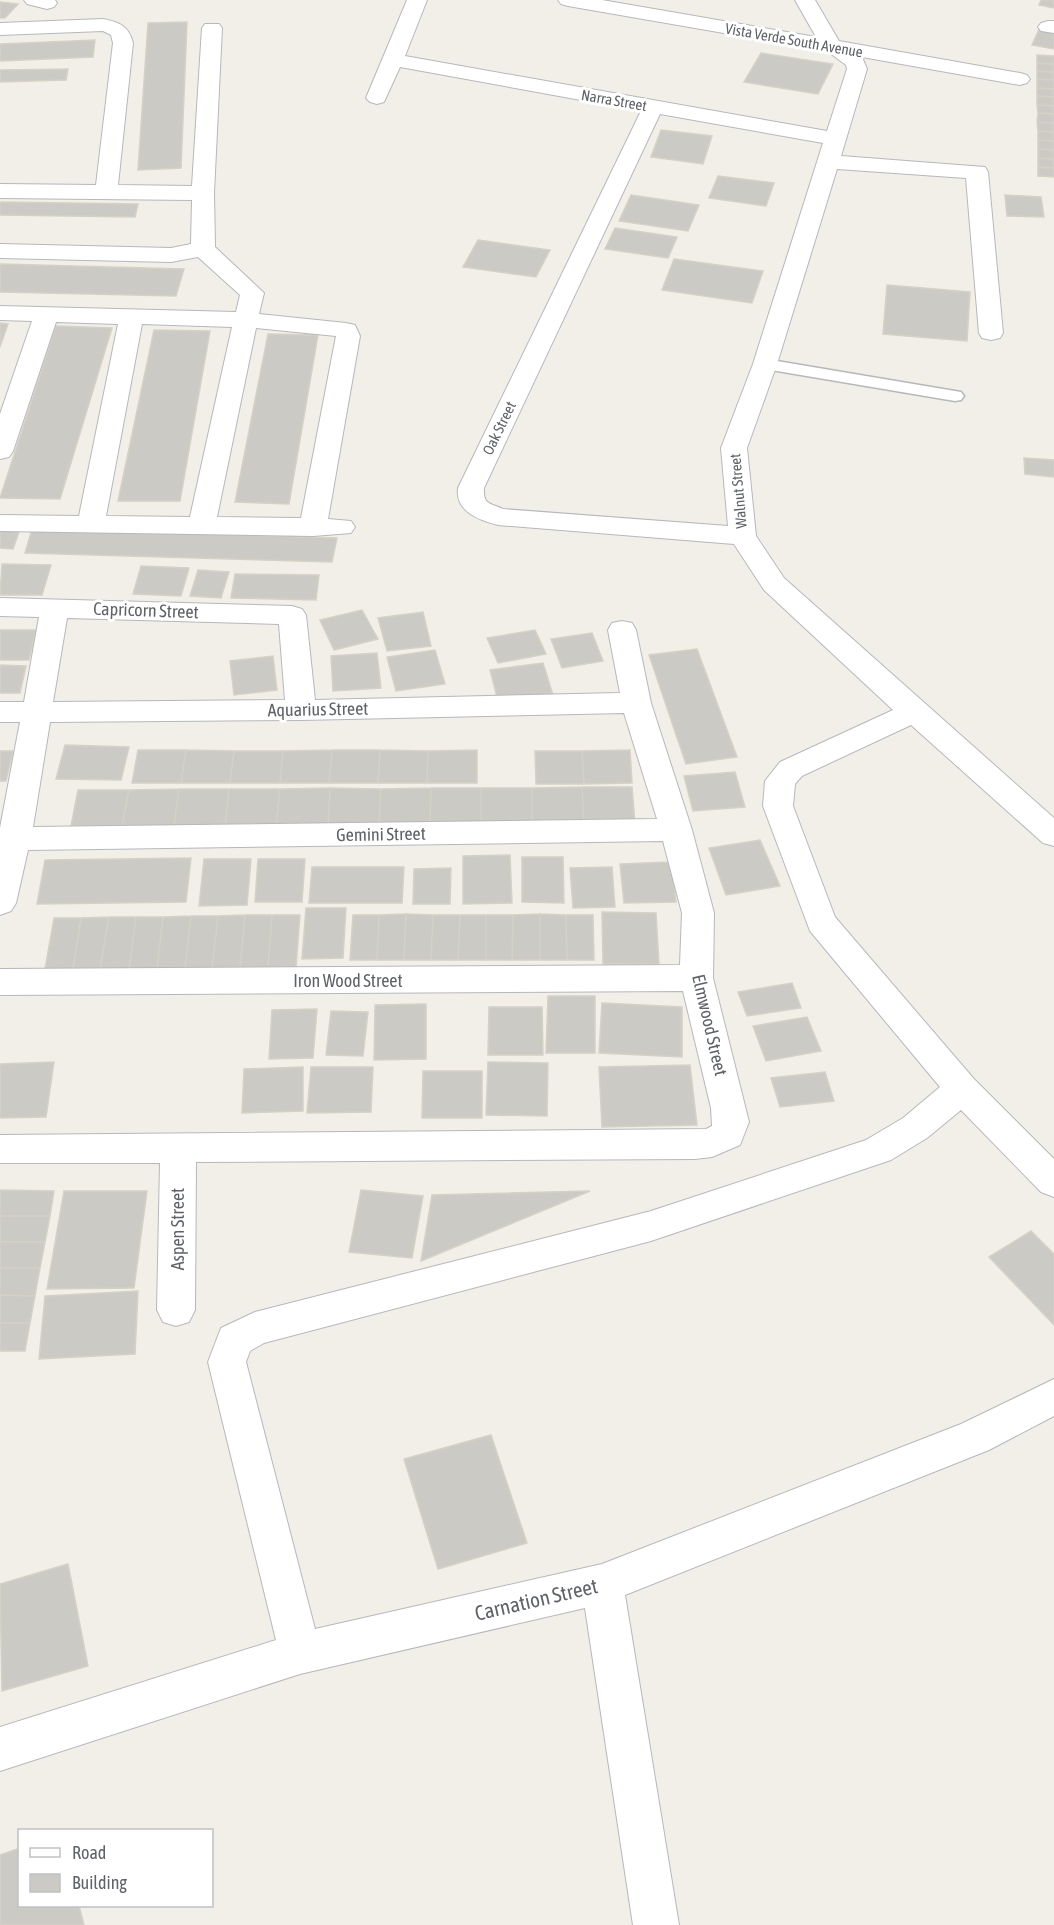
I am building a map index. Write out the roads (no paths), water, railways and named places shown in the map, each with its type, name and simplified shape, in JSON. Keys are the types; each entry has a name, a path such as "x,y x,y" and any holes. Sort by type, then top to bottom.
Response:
{"street":[{"path":"377,98 417,0"},
{"name":"Vista Verde South Avenue","path":"568,0 1020,79"},
{"path":"805,0 831,45"},
{"path":"0,29 103,24 116,28 122,35 123,43 106,191"},
{"path":"201,527 244,320 252,293 203,249 203,193 212,28"},
{"name":"Walnut Street","path":"831,45 856,63 857,69 765,364 734,448 742,536 774,584 914,712 1054,835"},
{"name":"Narra Street","path":"394,60 653,107 830,151 977,172 991,333"},
{"name":"Oak Street","path":"653,107 471,488 470,498 476,507 498,517 742,536"},
{"path":"0,192 203,193"},
{"path":"0,251 171,255 203,249"},
{"path":"0,313 244,320 342,329 347,332 313,528"},
{"path":"0,451 46,314"},
{"path":"91,523 132,315"},
{"path":"0,523 341,527"},
{"name":"Capricorn Street","path":"0,607 292,615 301,710"},
{"path":"0,903 7,839 37,712 55,607"},
{"path":"622,630 636,702 676,830"},
{"name":"Aquarius Street","path":"0,712 301,710 636,702"},
{"path":"914,712 790,769 780,782 778,806 821,922 962,1089 1054,1182"},
{"name":"Gemini Street","path":"7,839 676,830"},
{"name":"Elmwood Street","path":"177,1148 695,1145 712,1143 728,1135 731,1122 729,1108 696,978 698,913 676,830"},
{"name":"Iron Wood Street","path":"0,982 696,978"},
{"path":"300,1653 227,1362 235,1341 255,1329 651,1226 878,1150 915,1128 962,1089"},
{"path":"0,1149 177,1148"},
{"name":"Aspen Street","path":"176,1310 177,1148"},
{"name":"Carnation Street","path":"0,1749 300,1653 602,1584 975,1437 1054,1395"},
{"path":"602,1584 656,1925"}],"lane":[{"path":"765,364 955,396"}]}
